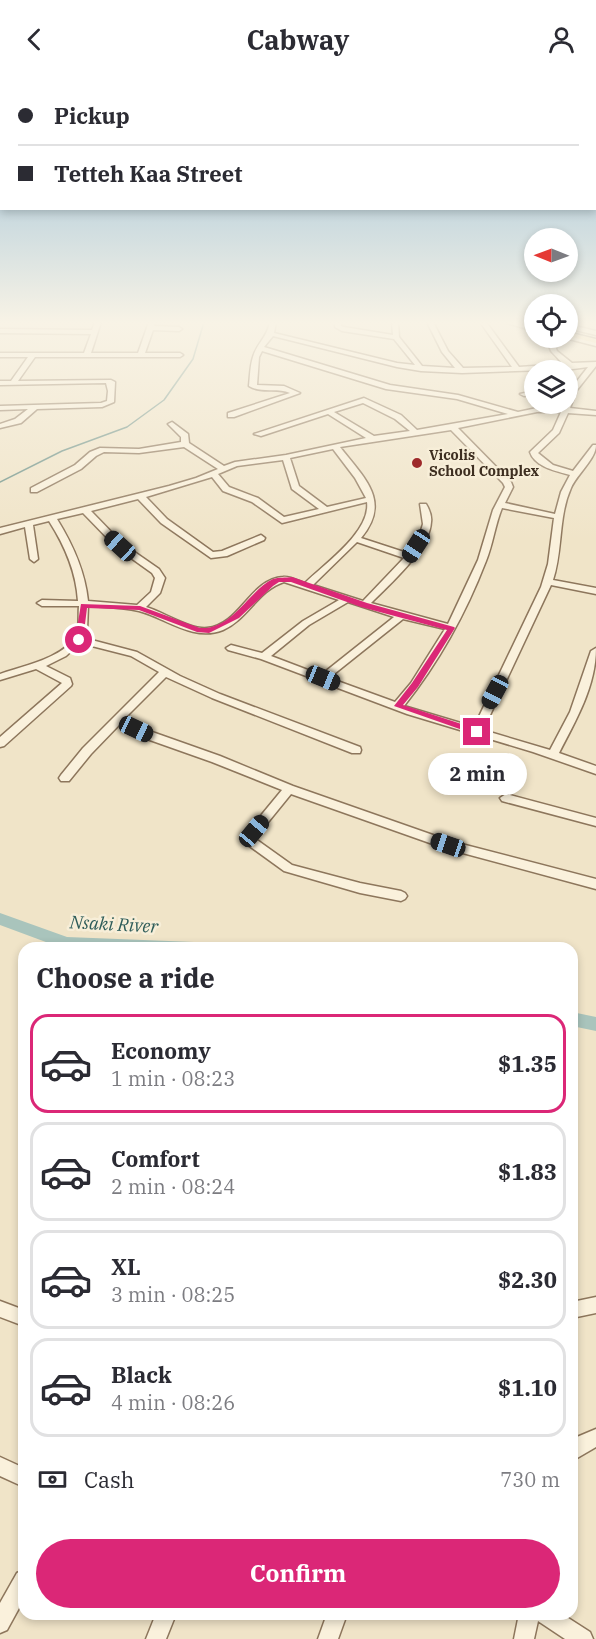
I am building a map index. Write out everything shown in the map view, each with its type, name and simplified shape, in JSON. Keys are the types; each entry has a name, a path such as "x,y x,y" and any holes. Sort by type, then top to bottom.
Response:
{"street":[{"path":"0,408 107,403 110,395"},
{"path":"231,415 291,395"},
{"path":"443,395 519,414"},
{"path":"258,434 364,399 398,417 416,433"},
{"path":"0,426 18,421 34,408"},
{"path":"328,411 372,439"},
{"path":"578,411 596,413"},
{"path":"0,531 141,497 214,474 241,462 286,458 335,446 524,413"},
{"path":"565,414 556,431 534,452 534,455 550,467 575,474"},
{"path":"172,424 185,436 185,444"},
{"path":"398,706 416,685 451,628 482,560 500,505 507,493 507,482 453,427"},
{"path":"34,490 72,471 98,452 139,451 185,444 224,469"},
{"path":"308,585 356,539 369,521 371,499 335,446"},
{"path":"477,732 485,710 526,636 548,582 564,493 575,474 595,449"},
{"path":"286,458 289,475 295,487 324,509"},
{"path":"214,474 226,489 255,500 282,520 371,499"},
{"path":"141,497 164,521 211,555 224,554 261,538"},
{"path":"500,505 560,517"},
{"path":"364,605 409,557 426,528 427,517 423,506"},
{"path":"86,512 109,536 156,572 160,578 155,593 140,608"},
{"path":"0,677 36,665 66,651 79,640 84,605 83,582 68,545 52,520"},
{"path":"29,525 34,559"},
{"path":"356,539 409,557"},
{"path":"42,603 140,608 199,630 209,631 237,616 265,589 278,580 292,580 364,605 451,628"},
{"path":"548,582 596,591"},
{"path":"264,657 306,623 347,599"},
{"path":"323,678 401,616"},
{"path":"79,640 134,654 165,672 216,696 356,750"},
{"path":"231,648 264,657 398,706 553,754 596,770"},
{"path":"553,754 575,712 596,651"},
{"path":"0,744 67,684 66,680 36,665"},
{"path":"65,778 87,752 165,672"},
{"path":"119,721 151,736 216,759 289,789 448,845 596,884"},
{"path":"289,789 250,836 252,842 288,868 360,888 401,896"},
{"path":"506,798 596,822"},
{"path":"578,1309 596,1305"},
{"path":"0,1309 18,1313"},
{"path":"578,1447 596,1438"},
{"path":"0,1466 18,1475"},
{"path":"0,1623 18,1591"},
{"path":"156,1639 164,1620"},
{"path":"328,1639 335,1620"},
{"path":"524,1639 528,1620"},
{"path":"553,1620 583,1639"}],"waterway":[{"path":"0,482 62,451 127,427 168,395"},
{"name":"Nsaki River","path":"0,919 63,942"},
{"name":"Nsaki River","path":"578,1020 596,1024"}],"place":[{"name":"Vicolis School Complex","path":"417,463"}],"route":[{"path":"79,640 83,625 84,605 140,608 199,630 209,631 237,616 270,584 278,580 292,580 364,605 451,628 416,685 398,706 477,732"}]}
